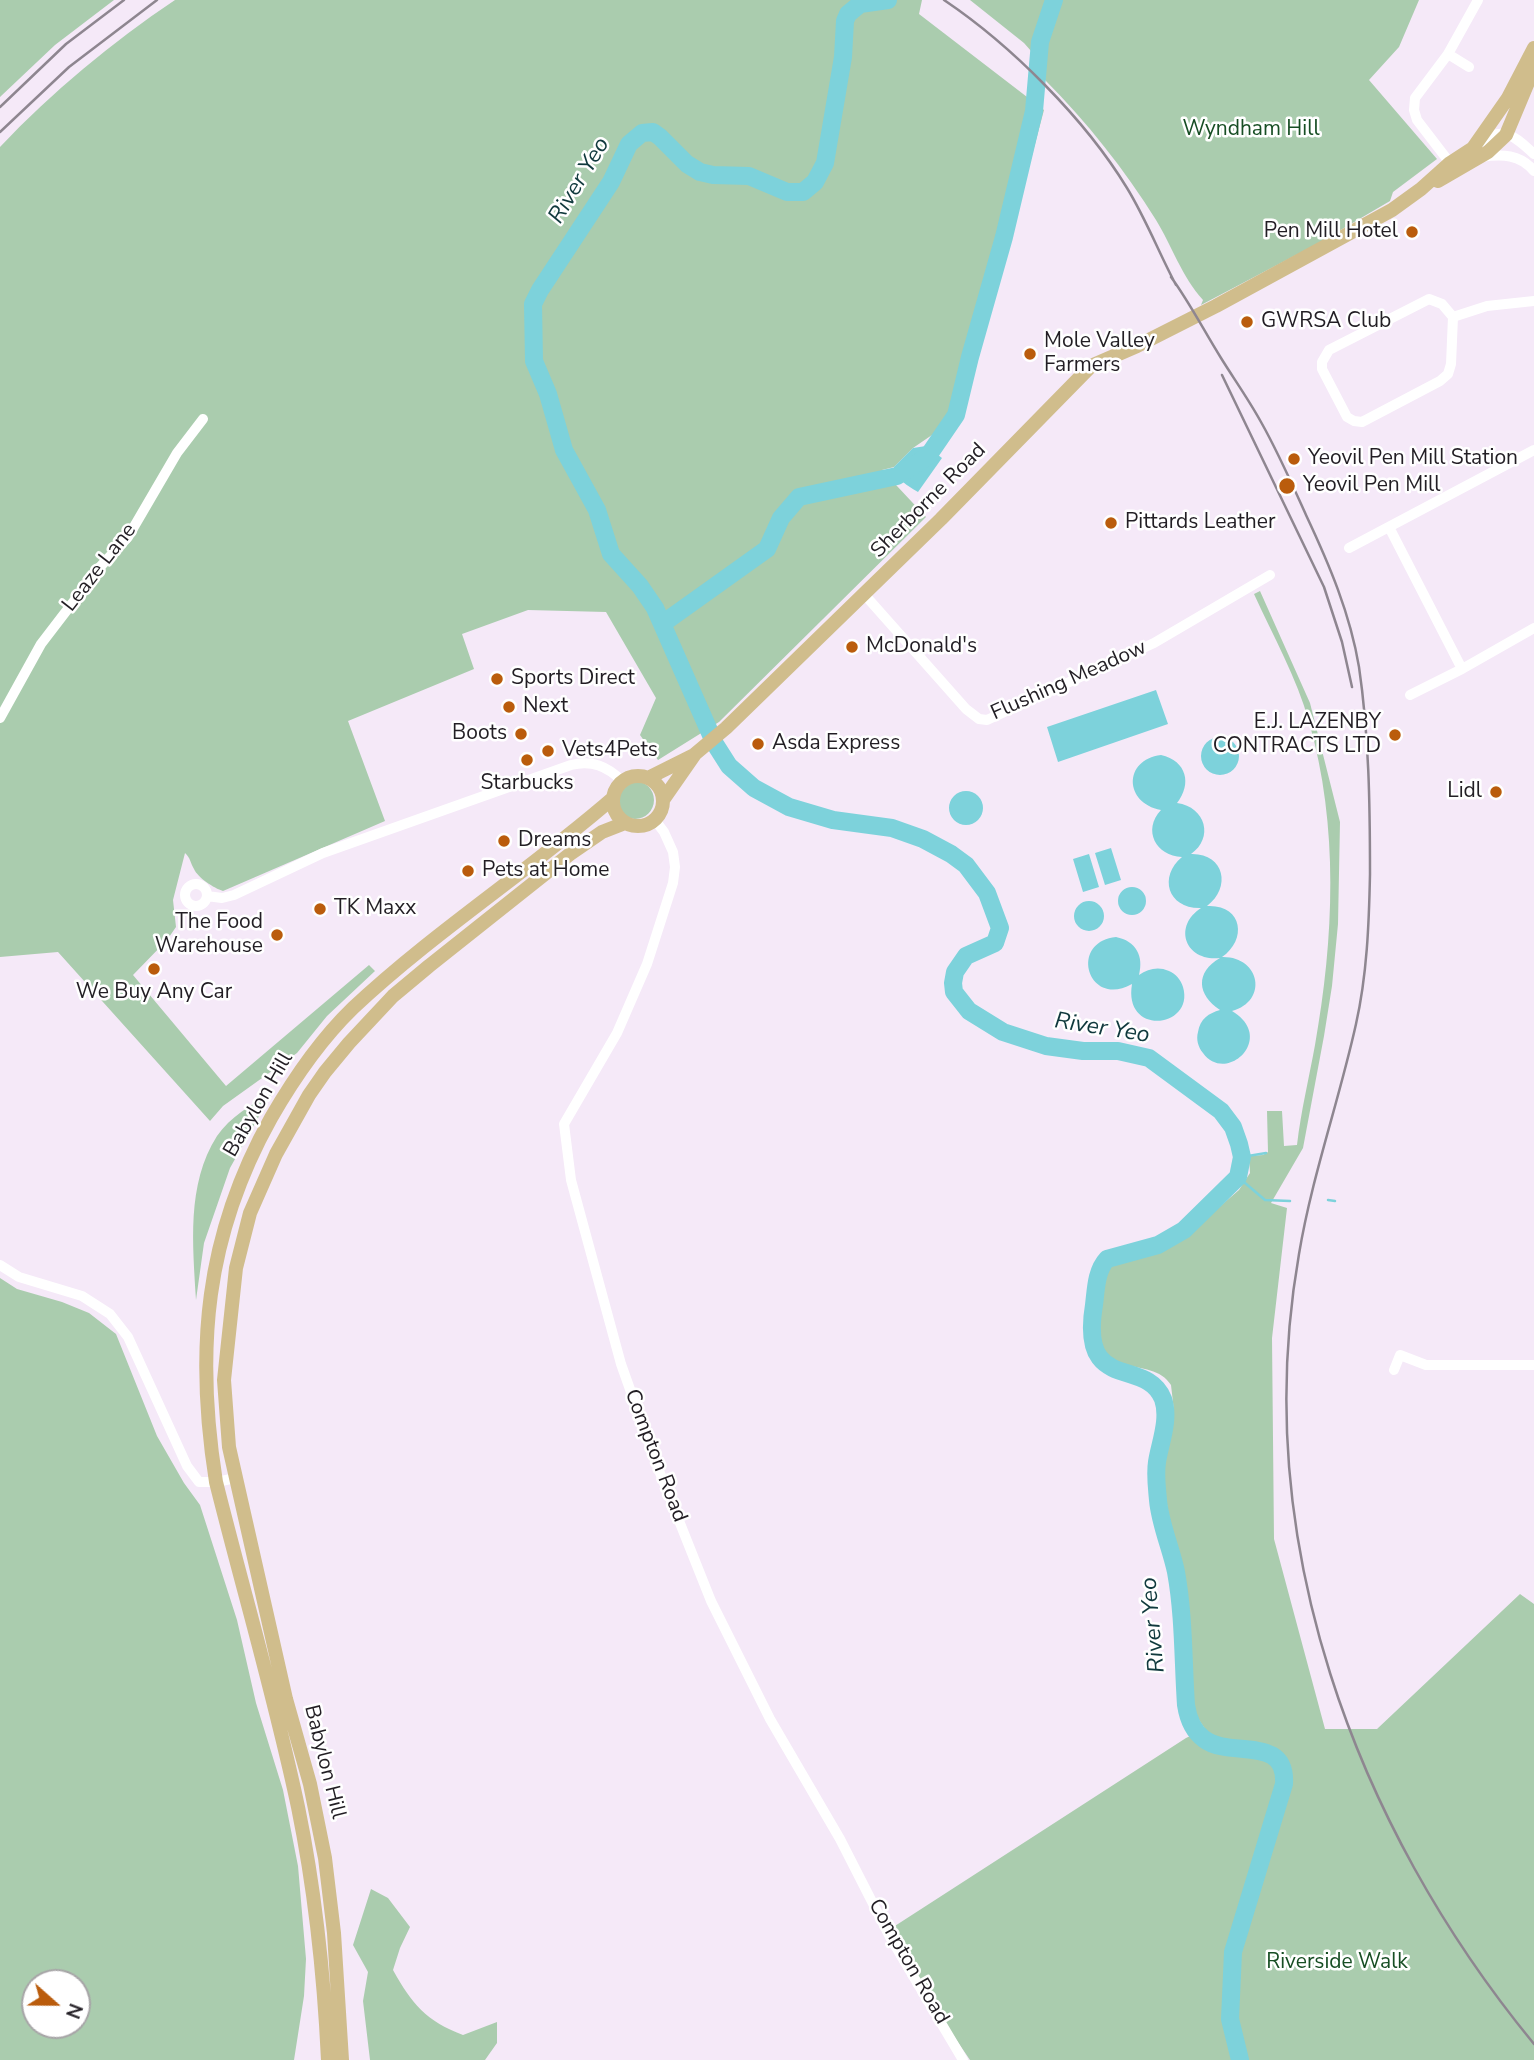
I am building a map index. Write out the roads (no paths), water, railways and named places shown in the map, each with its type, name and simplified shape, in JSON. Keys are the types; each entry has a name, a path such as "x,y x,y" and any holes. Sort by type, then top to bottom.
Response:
{"main road":[{"path":"1421,189 1477,152 1534,48"},
{"path":"1421,189 1450,163 1502,142 1534,68"},
{"name":"Sherborne Road","path":"695,754 726,728 988,473 1091,366 1213,308 1377,218 1421,189"},
{"path":"648,778 695,754"},
{"path":"663,800 695,754"},
{"path":"635,776 648,778 659,787 663,800 655,820 640,826 625,823 615,812 613,798 622,781 635,776"},
{"name":"Babylon Hill","path":"328,2060 323,1973 311,1879 298,1808 216,1482 205,1395 206,1333 220,1242 243,1174 289,1086 309,1058 351,1010 613,798"},
{"name":"Babylon Hill","path":"342,2060 334,1933 325,1858 310,1784 286,1699 229,1447 224,1380 236,1268 250,1213 261,1185 293,1121 325,1072 393,996 570,854 602,832 625,823"},
{"path":"433,941 444,955"}],"street":[{"path":"1450,163 1417,120 1415,98 1448,54 1478,0"},
{"path":"1448,54 1469,67"},
{"path":"1498,115 1502,142 1533,168"},
{"path":"1502,142 1534,154"},
{"path":"1429,299 1442,303 1453,317 1451,364 1448,374 1440,381 1362,422 1347,417 1322,369 1322,362 1329,350 1429,299"},
{"path":"1453,317 1487,306 1534,301"},
{"name":"Leaze Lane","path":"0,718 41,644 100,567 128,537 177,453 203,419"},
{"path":"1349,548 1534,450"},
{"path":"1389,527 1462,669"},
{"name":"Flushing Meadow","path":"864,594 966,709 979,719 987,720 1154,643 1270,575"},
{"path":"1410,695 1534,628"},
{"path":"208,896 222,898 234,895 323,853 571,765 582,762 602,765 622,781"},
{"name":"Compton Road","path":"655,820 673,852 673,883 647,964 617,1033 564,1124 571,1180 621,1364 711,1601 770,1719 839,1839 890,1937 963,2060"},
{"path":"0,1265 19,1276 82,1296 110,1314 128,1337 187,1466 199,1482 236,1478"},
{"path":"1394,1370 1401,1354 1426,1365 1534,1365"}],"water":[{"path":"926,446 942,458 918,492 903,482 894,467 913,448"},
{"path":"1156,690 1168,724 1058,762 1047,727"},
{"path":"1220,737 1234,742 1239,756 1234,770 1220,775 1206,770 1201,756 1206,742"},
{"path":"1161,755 1177,762 1184,774 1184,788 1177,803 1195,810 1204,824 1203,840 1191,854 1211,859 1221,872 1220,890 1207,906 1228,911 1237,924 1236,941 1222,957 1245,964 1252,971 1255,980 1251,998 1244,1006 1232,1011 1245,1022 1250,1033 1249,1045 1234,1061 1224,1064 1213,1061 1203,1053 1197,1037 1203,1020 1220,1010 1207,998 1202,984 1206,970 1220,958 1199,955 1187,942 1187,924 1201,908 1190,907 1174,898 1170,890 1170,874 1182,857 1165,852 1155,841 1153,826 1161,810 1140,799 1133,782 1140,765"},
{"path":"966,791 978,796 983,808 978,820 966,825 954,820 949,808 954,796"},
{"path":"1111,848 1121,880 1105,885 1095,853"},
{"path":"1089,854 1099,887 1083,892 1073,859"},
{"path":"1132,887 1142,891 1146,901 1142,911 1132,915 1122,911 1118,901 1122,891"},
{"path":"1089,901 1099,906 1104,916 1099,926 1089,931 1079,926 1074,916 1079,906"},
{"path":"1116,937 1129,942 1137,950 1139,975 1157,968 1172,972 1181,982 1184,1001 1179,1011 1170,1018 1159,1021 1147,1019 1138,1013 1132,1001 1132,984 1117,989 1104,988 1095,981 1088,961 1092,950 1101,941"}],"waterway":[{"name":"River Yeo","path":"888,0 860,4 848,14 825,163 815,182 803,192 787,192 749,176 700,172 687,164 653,132 642,133 629,144 611,182 533,304 534,361 548,394 564,450 597,510 611,554 640,586 655,608 715,744 729,766 754,788 789,807 833,820 892,828 923,839 966,865 987,893 1000,928 995,943 966,956 955,972 954,992 969,1011 1003,1032 1046,1046 1083,1051 1118,1051 1149,1058 1221,1111 1233,1127 1242,1157 1238,1177 1184,1230 1158,1245 1107,1259 1097,1280 1092,1333 1096,1352 1105,1363 1155,1386 1163,1399 1165,1423 1157,1462 1157,1486 1159,1509 1179,1589 1188,1715 1204,1739 1215,1745 1267,1753 1276,1759 1282,1769 1284,1784 1233,1952 1230,2019 1240,2060"},
{"name":"River Yeo","path":"662,624 767,549 781,518 799,497 897,476 928,456 956,415 1004,237 1034,111 1040,42 1054,0"},
{"path":"1242,1157 1266,1153"},
{"path":"1238,1177 1265,1200 1290,1201"},
{"path":"1328,1200 1335,1201"}],"railway":[{"path":"0,107 66,44 124,0"},
{"path":"0,132 69,67 157,0"},
{"path":"944,0 1020,61 1090,136 1134,200 1176,285"},
{"path":"1171,277 1256,414 1290,480 1338,589 1355,647 1362,693 1370,822 1370,893 1365,968 1356,1024 1304,1225 1287,1361 1289,1467 1304,1571 1330,1674 1367,1773 1414,1868 1470,1959 1534,2044"},
{"path":"1222,375 1324,587 1342,642 1352,687"}],"place":[{"name":"Pen Mill Hotel","path":"1412,232"},
{"name":"GWRSA Club","path":"1247,322"},
{"name":"Mole Valley Farmers","path":"1030,354"},
{"name":"Yeovil Pen Mill Station","path":"1294,459"},
{"name":"Yeovil Pen Mill","path":"1287,486"},
{"name":"Pittards Leather","path":"1111,523"},
{"name":"McDonald's","path":"852,647"},
{"name":"Sports Direct","path":"497,679"},
{"name":"Next","path":"509,707"},
{"name":"Boots","path":"521,734"},
{"name":"E.J. LAZENBY CONTRACTS LTD","path":"1395,735"},
{"name":"Asda Express","path":"758,744"},
{"name":"Vets4Pets","path":"548,751"},
{"name":"Starbucks","path":"527,760"},
{"name":"Lidl","path":"1496,792"},
{"name":"Dreams","path":"504,841"},
{"name":"Pets at Home","path":"468,871"},
{"name":"TK Maxx","path":"320,909"},
{"name":"The Food Warehouse","path":"277,935"},
{"name":"We Buy Any Car","path":"154,969"}],"park label":[{"name":"Wyndham Hill","path":"1251,130"},
{"name":"Riverside Walk","path":"1337,1963"}]}
